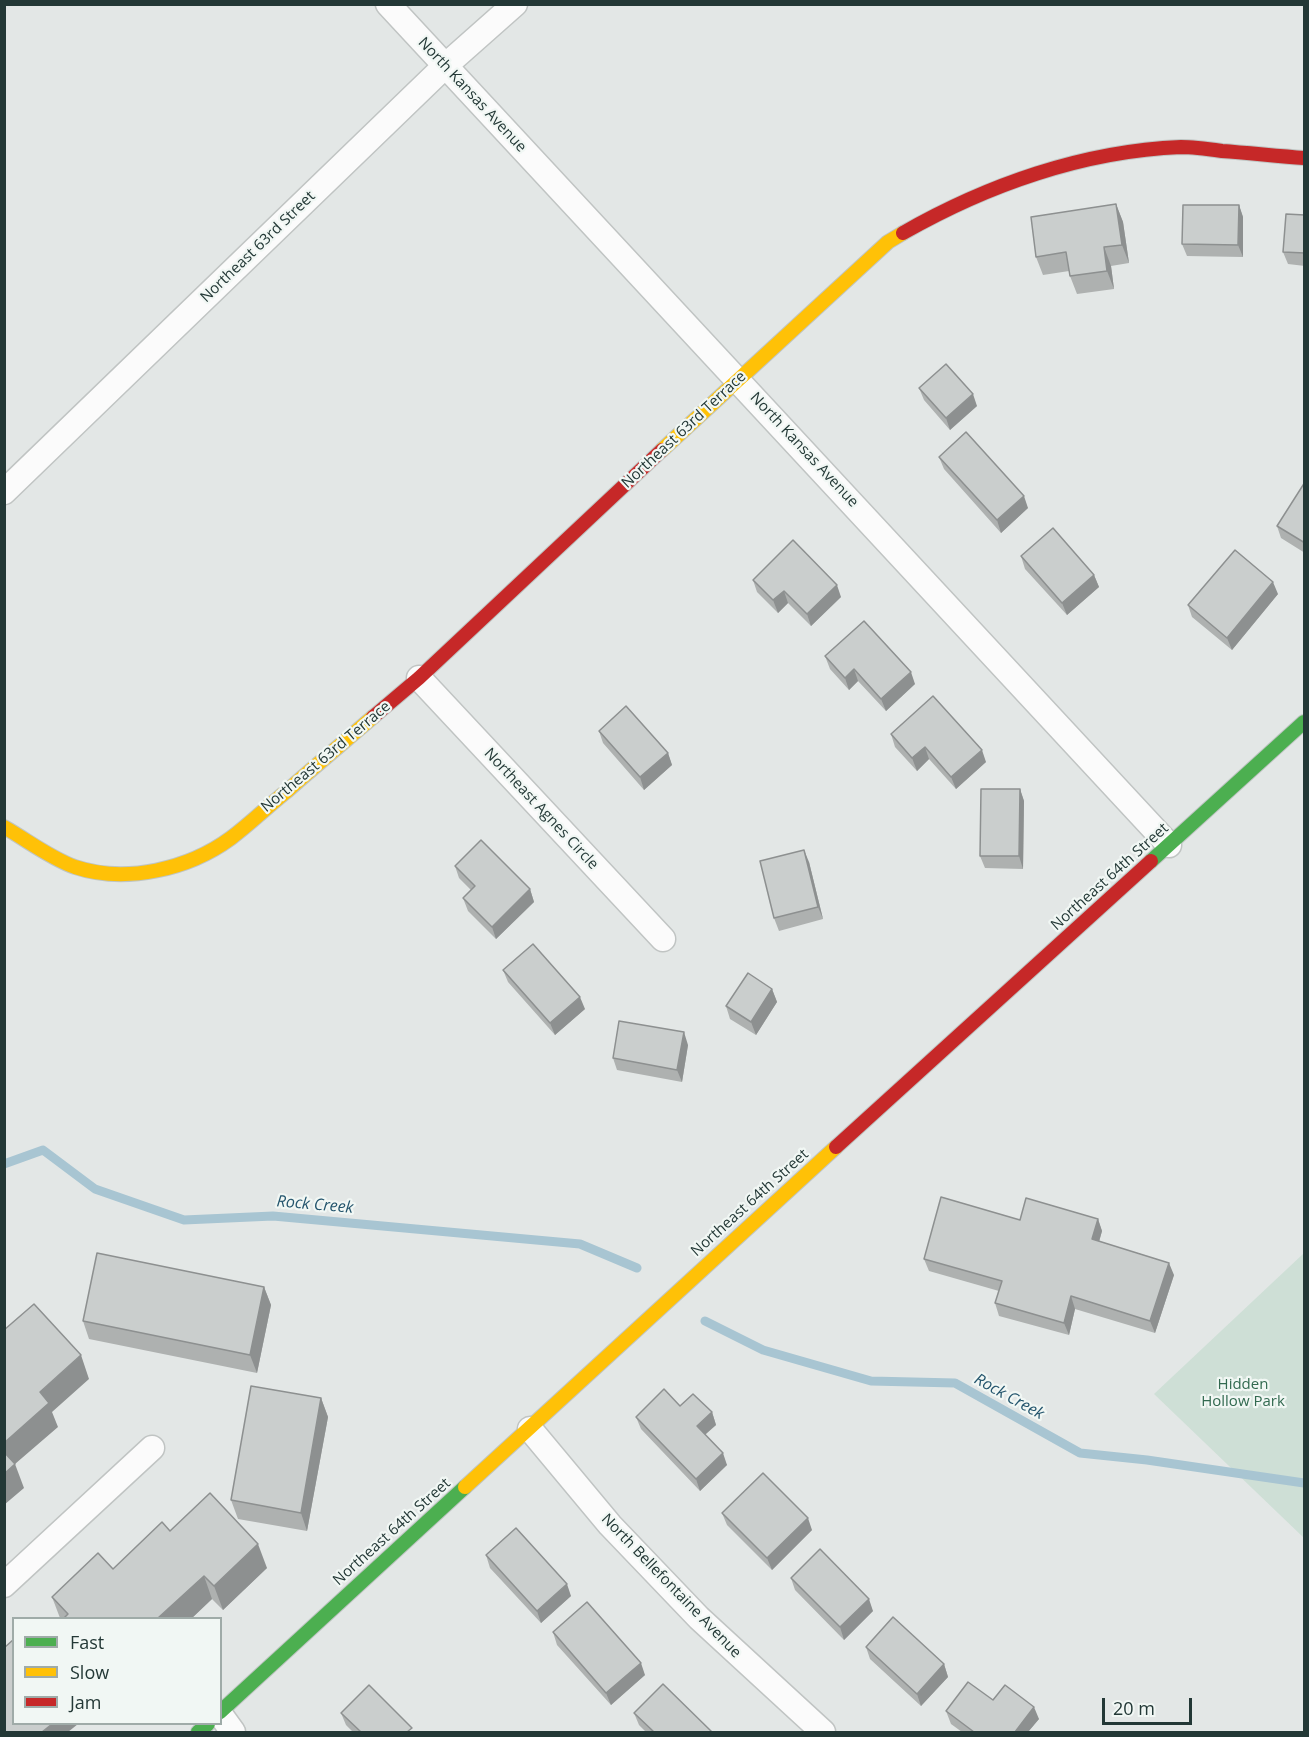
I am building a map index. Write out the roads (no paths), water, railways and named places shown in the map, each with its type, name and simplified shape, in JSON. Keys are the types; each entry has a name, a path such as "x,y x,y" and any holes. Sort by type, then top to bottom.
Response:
{"street":[{"name":"North Kansas Avenue","path":"388,4 1169,845"},
{"name":"Northeast 63rd Street","path":"4,492 445,66 515,4"},
{"name":"Northeast 63rd Terrace","path":"4,827 70,865 111,873 137,873 175,867 194,860 222,844 419,678 888,242 942,211 999,186 1059,167 1120,154 1182,147 1305,158"},
{"name":"Northeast Agnes Circle","path":"419,678 663,939"},
{"name":"Northeast 64th Street","path":"222,1711 661,1306 1305,722"},
{"name":"North Bellefontaine Avenue","path":"530,1429 610,1525 699,1618 824,1732"},
{"path":"4,1585 152,1448"},
{"path":"222,1716 233,1732"}],"waterway":[{"name":"Rock Creek","path":"4,1164 43,1150 95,1189 184,1220 273,1216 580,1244 637,1268"},
{"name":"Rock Creek","path":"705,1321 763,1350 871,1381 955,1383 1080,1453 1147,1460 1304,1483"}],"park label":[{"name":"Hidden Hollow Park","path":"1243,1394"}]}
